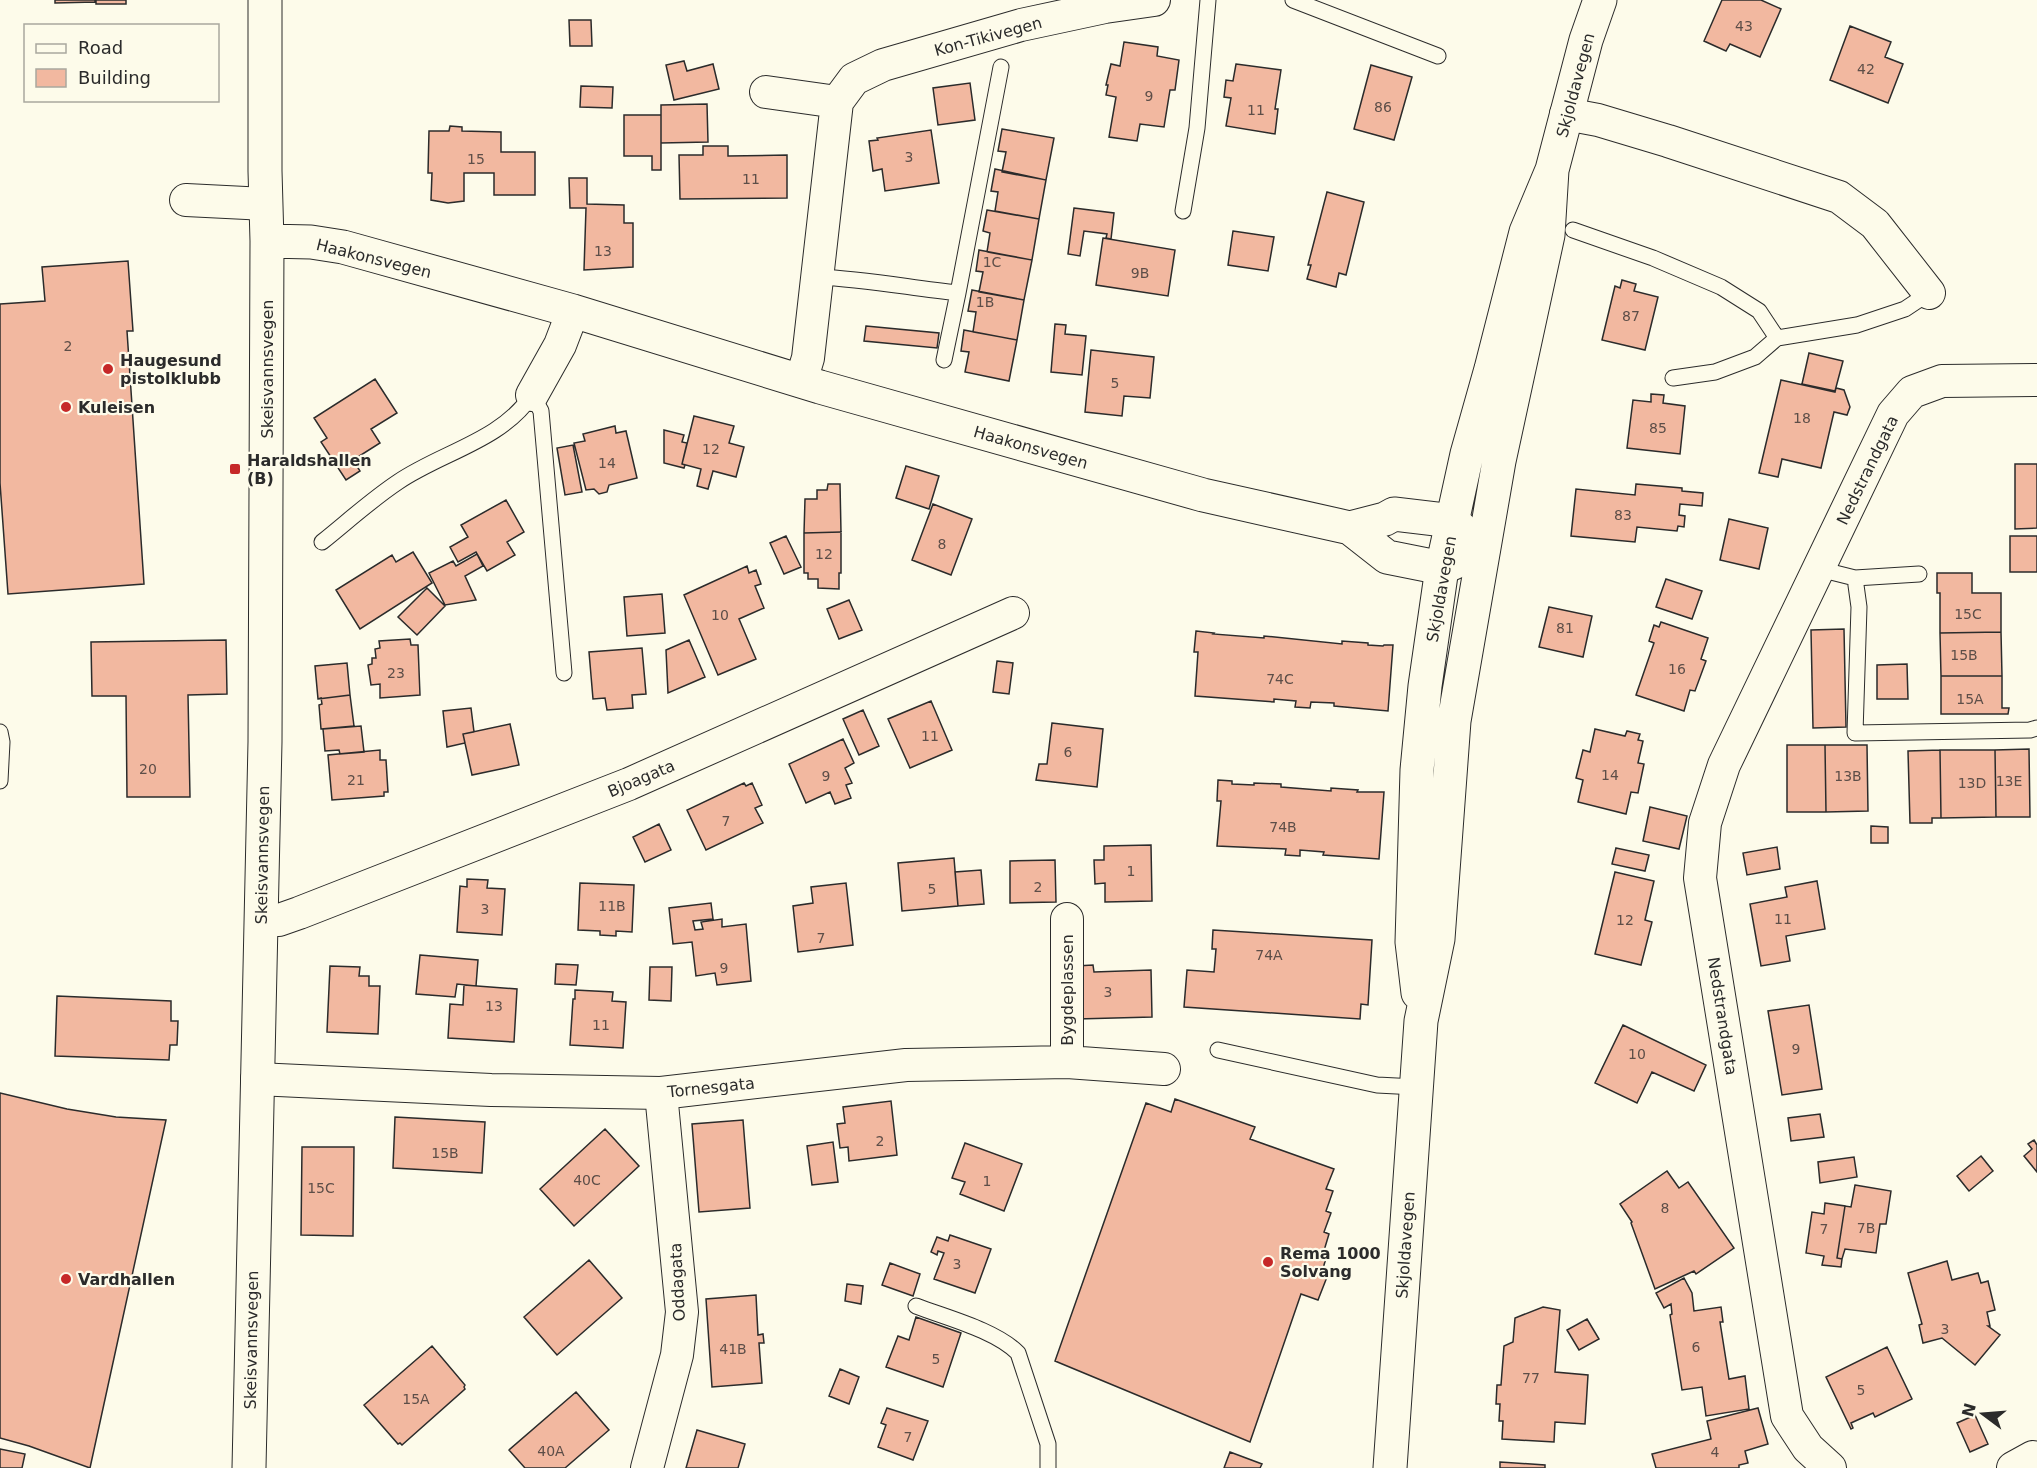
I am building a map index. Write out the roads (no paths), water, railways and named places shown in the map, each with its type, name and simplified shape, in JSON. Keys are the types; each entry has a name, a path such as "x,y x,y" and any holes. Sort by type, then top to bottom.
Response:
{"street":[{"path":"265,0 267,241"},
{"name":"Kon-Tikivegen","path":"837,102 854,79 883,65 1022,25 1105,7 1154,0"},
{"name":"Skjoldavegen","path":"1421,1021 1412,942 1417,770 1425,686 1442,568 1467,454 1526,232 1552,170 1586,40 1600,0"},
{"path":"766,92 837,102 808,358 801,381"},
{"path":"1566,114 1598,120 1668,141 1839,197 1875,224 1929,293"},
{"name":"Skjoldavegen","path":"1390,1468 1421,1021 1438,939 1454,722 1499,461 1548,236 1552,170"},
{"path":"186,200 265,204"},
{"name":"Haakonsvegen","path":"267,241 311,242 343,247 573,311 801,381 1203,495 1350,528 1385,519 1394,514 1453,521"},
{"name":"Skeisvannsvegen","path":"249,1468 266,714 267,241"},
{"path":"532,395 560,345 573,311"},
{"name":"Nedstrandgata","path":"1830,1468 1808,1448 1787,1416 1700,878 1705,823 1724,765 1893,414 1912,392 1942,381 2037,380"},
{"path":"1350,528 1387,557 1442,568 1483,550 1453,521"},
{"name":"Bjoagata","path":"261,920 279,920 300,913 629,784 1013,613"},
{"name":"Bygdeplassen","path":"1067,919 1067,1062"},
{"name":"Tornesgata","path":"257,1079 491,1090 661,1093 906,1065 1067,1062 1164,1069"},
{"name":"Oddagata","path":"647,1468 677,1355 682,1312 661,1093"}],"lane":[{"path":"1183,211 1197,128 1208,0"},
{"path":"1293,0 1438,56"},
{"name":"Kon-Tikivegen","path":"944,360 1000,67"},
{"path":"1573,230 1653,258 1721,286 1760,311 1777,338"},
{"path":"818,277 852,278 918,289 958,292"},
{"path":"1673,378 1714,372 1755,357 1777,338 1857,325 1905,309 1929,293"},
{"path":"322,542 398,482 493,432 525,406 532,395 541,411 564,672"},
{"path":"1819,569 1855,578 1918,574"},
{"path":"1855,578 1859,608 1855,733 2030,730 2037,728"},
{"path":"0,732 2,742 0,781"},
{"path":"1218,1050 1377,1085 1416,1087"},
{"path":"916,1306 993,1335 1008,1343 1018,1353 1048,1444 1048,1468"}],"place":[{"name":"Haugesund pistolklubb","path":"108,369"},
{"name":"Kuleisen","path":"66,407"},
{"name":"Haraldshallen (B)","path":"235,469"},
{"name":"Rema 1000 Solvang","path":"1268,1262"},
{"name":"Vardhallen","path":"66,1279"}]}
